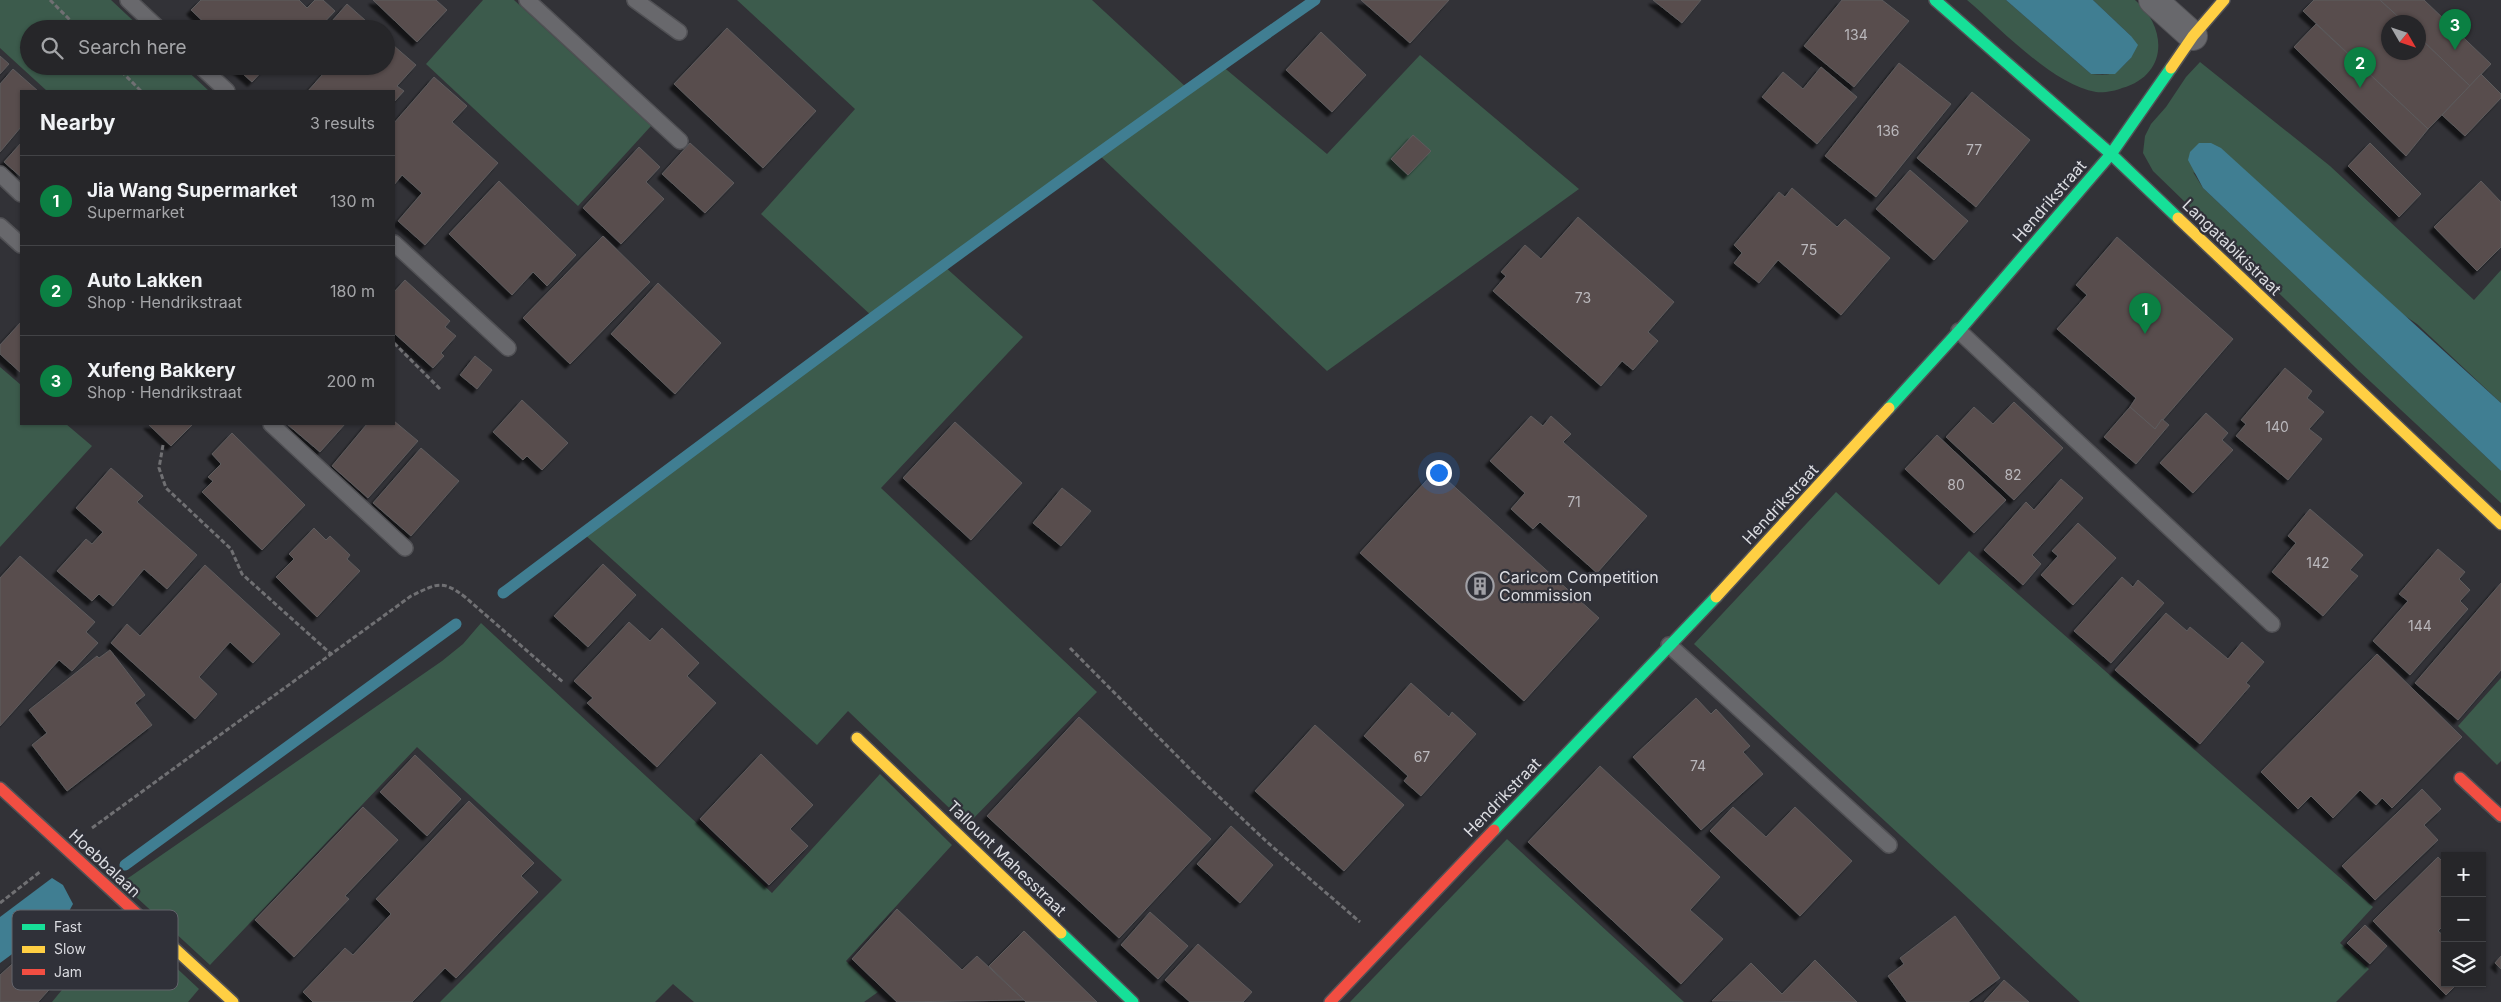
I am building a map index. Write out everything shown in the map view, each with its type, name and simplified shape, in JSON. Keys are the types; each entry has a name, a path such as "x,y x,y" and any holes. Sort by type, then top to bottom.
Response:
{"street":[{"name":"Langatabikistraat","path":"1934,0 2111,154 2501,524"},
{"path":"2153,0 2193,36"},
{"name":"Hendrikstraat","path":"1330,1002 1751,560 1960,331 2111,154 2193,36 2224,0"},
{"name":"Tallount Mahesstraat","path":"857,738 1134,1002"},
{"path":"2460,778 2501,816"},
{"name":"Hoebbalaan","path":"0,788 133,910"},
{"name":"Hoebbalaan","path":"178,952 233,1002"}],"lane":[{"path":"128,0 149,20"},
{"path":"527,0 680,141"},
{"path":"635,0 679,32"},
{"path":"210,75 227,90"},
{"path":"0,174 20,193"},
{"path":"0,226 20,244"},
{"path":"395,244 508,348"},
{"path":"1960,331 2272,624"},
{"path":"271,425 405,548"},
{"path":"1669,645 1889,845"}],"path":[{"path":"50,0 70,20"},
{"path":"125,75 141,90"},
{"path":"395,344 440,389"},
{"path":"163,445 159,468 166,488 231,549 242,574 331,654"},
{"path":"0,903 33,879 65,848 411,596 436,584 450,585 564,683"},
{"path":"1070,648 1196,775 1268,842 1385,944"}],"green space":[{"path":"0,0 111,0 132,20 20,20 20,66 0,48"},
{"path":"483,0 514,0 651,126 578,206 426,64"},
{"path":"737,0 1092,0 1187,88 1221,65 1327,154 1420,55 1579,189 1327,371 1097,153 944,266 1023,337 881,488 1097,692 967,825 848,711 817,745 583,533 873,317 761,214 855,109"},
{"path":"1967,0 2006,0 2091,74 2105,75 2114,73 2131,58 2131,36 2093,0 2135,0 2146,11 2158,37 2158,50 2155,62 2148,73 2137,82 2119,89 2109,92 2096,92 2079,87 2062,79 2028,54"},
{"path":"2200,62 2330,166 2474,300 2501,270 2501,403 2417,324 2193,172 2203,188 2501,471 2501,503 2358,370 2153,171 2143,153 2145,136 2151,124 2166,107 2186,77"},
{"path":"30,75 192,75 208,90 46,90"},
{"path":"0,367 20,384 20,425 67,425 92,446 0,547"},
{"path":"1836,492 1939,585 1969,551 2373,907 2340,943 2369,969 2336,1002 2080,1002 1694,644"},
{"path":"481,623 772,893 880,774 952,845 846,961 878,992 864,1002 694,1002 673,984 655,1002 440,1002 562,880 417,747 210,965 178,936 178,910 150,910 121,883 442,661 463,644"},
{"path":"2501,678 2501,761 2497,765 2458,726"},
{"path":"1507,839 1684,1002 1350,1002"},
{"path":"178,969 199,989 188,1002 52,1002 62,990 178,990"}],"water":[{"path":"2006,0 2093,0 2138,45 2131,58 2115,74 2091,74"},
{"path":"2199,143 2211,143 2221,148 2501,403 2501,471 2203,188 2188,160 2190,152"},
{"path":"52,878 63,885 73,904 70,910 12,910 12,954 0,963 0,917"}],"building":[{"path":"201,0 299,0 307,8 315,0 323,0 335,11 326,20 202,20 191,10"},
{"path":"373,0 436,0 447,10 417,42"},
{"path":"1361,0 1449,0 1410,43"},
{"path":"1653,0 1701,0 1682,23"},
{"path":"1842,0 1882,0 1909,21 1854,87 1804,46"},
{"path":"2314,0 2380,0 2396,15 2381,15 2381,60 2426,60 2426,44 2470,86 2428,129 2303,11"},
{"path":"2380,0 2424,0 2491,64 2470,86 2426,44 2426,15 2396,15"},
{"path":"347,4 365,20 333,20"},
{"path":"2316,24 2428,129 2406,156 2294,47"},
{"path":"727,28 816,111 763,168 674,84"},
{"path":"1321,32 1366,75 1332,112 1286,70"},
{"path":"395,47 416,65 397,86 404,91 395,101 395,90 309,90 322,75 395,75"},
{"path":"0,56 9,64 0,74"},
{"path":"1899,63 1951,104 1876,197 1825,156"},
{"path":"1821,67 1857,97 1817,144 1762,97 1783,72 1803,89"},
{"path":"13,69 37,90 20,90 20,128 0,152 0,84"},
{"path":"2481,74 2501,94 2501,98 2465,136 2442,115"},
{"path":"244,75 259,75 252,82"},
{"path":"434,77 467,106 452,122 498,163 425,245 398,221 422,193 402,175 395,184 395,122"},
{"path":"1972,92 2030,140 1976,207 1917,158"},
{"path":"1413,135 1431,151 1408,175 1391,159"},
{"path":"690,143 734,183 705,213 662,174"},
{"path":"2370,143 2421,194 2399,217 2348,166"},
{"path":"20,144 20,176 4,162"},
{"path":"639,147 660,167 646,182 664,199 621,244 583,208"},
{"path":"1910,170 1968,221 1934,260 1876,209"},
{"path":"499,181 576,255 547,286 533,272 512,295 449,234"},
{"path":"2481,181 2501,202 2501,247 2477,271 2434,227"},
{"path":"1792,188 1837,227 1845,219 1890,258 1841,315 1778,260 1759,283 1734,263 1742,253 1734,245 1779,192 1785,197"},
{"path":"1578,217 1674,302 1648,332 1658,341 1633,370 1622,361 1601,386 1493,291 1506,276 1501,272 1525,245 1541,259"},
{"path":"603,236 650,282 570,364 523,318"},
{"path":"2117,237 2233,339 2155,429 2130,407 2136,398 2057,329 2087,295 2076,285"},
{"path":"405,280 450,321 445,327 456,336 441,353 444,356 433,368 395,334 395,291"},
{"path":"658,283 721,343 675,394 611,334"},
{"path":"20,323 20,372 0,354 0,345"},
{"path":"475,356 492,370 477,389 460,375"},
{"path":"2285,368 2312,391 2307,398 2324,412 2309,429 2322,439 2288,480 2236,436 2246,424 2241,420"},
{"path":"522,400 568,443 542,470 527,456 523,460 493,432"},
{"path":"2014,402 2063,448 2014,500 1946,437 1974,407 1993,424"},
{"path":"2130,407 2155,429 2162,419 2169,425 2136,464 2104,437"},
{"path":"2206,413 2228,433 2222,440 2233,450 2193,493 2160,463"},
{"path":"1531,416 1543,426 1551,416 1571,434 1563,442 1647,516 1597,573 1540,522 1533,529 1511,509 1525,493 1490,461"},
{"path":"395,422 418,441 368,498 332,466 366,425 395,425"},
{"path":"955,422 1022,483 971,540 903,478"},
{"path":"149,425 192,425 171,446"},
{"path":"288,425 344,425 320,452"},
{"path":"232,433 305,505 262,550 202,492 213,481 208,477 221,464 212,454"},
{"path":"1937,435 2006,500 1974,533 1905,469"},
{"path":"421,448 459,481 411,536 373,503"},
{"path":"111,468 143,496 137,502 197,555 167,589 144,569 113,606 99,594 92,601 57,571 86,539 92,544 103,532 76,508"},
{"name":"Caricom Competition Commission","path":"1436,470 1599,618 1524,701 1360,553"},
{"path":"2061,479 2083,498 2032,555 2041,564 2023,585 1984,550 2026,502 2034,510"},
{"path":"1062,488 1091,511 1061,546 1033,523"},
{"path":"2310,509 2363,555 2350,570 2358,576 2323,616 2272,572 2296,543 2288,536"},
{"path":"2078,523 2116,558 2073,605 2041,575 2058,556 2052,551"},
{"path":"314,528 326,540 330,536 350,555 347,559 360,571 317,617 276,577 294,559 289,554"},
{"path":"2438,549 2465,572 2459,579 2470,590 2460,601 2468,609 2410,675 2373,641 2408,601 2399,594"},
{"path":"20,556 95,622 86,632 98,643 72,671 59,660 0,726 0,578"},
{"path":"603,564 636,595 588,647 554,616"},
{"path":"205,565 280,634 253,663 230,642 199,677 217,694 195,719 111,643 127,624 140,636"},
{"path":"2122,577 2133,587 2138,580 2164,603 2111,663 2074,631"},
{"path":"2501,583 2501,670 2458,720 2415,683"},
{"path":"2166,613 2187,631 2190,627 2228,659 2242,642 2264,662 2246,683 2250,686 2200,744 2115,670"},
{"path":"629,622 650,641 662,628 699,663 687,676 716,703 657,767 587,703 593,698 574,681"},
{"path":"110,650 145,695 135,703 152,725 67,791 32,745 47,733 29,710 97,656 99,658"},
{"path":"2377,654 2462,737 2392,808 2382,798 2376,805 2360,790 2333,818 2311,796 2298,809 2261,772"},
{"path":"1411,683 1449,717 1452,712 1476,734 1421,796 1404,781 1408,776 1364,736"},
{"path":"1696,698 1711,714 1716,709 1750,746 1743,752 1763,774 1701,830 1633,757"},
{"path":"1079,717 1211,839 1119,938 987,816"},
{"path":"1315,725 1404,805 1344,871 1255,791"},
{"path":"761,754 813,805 790,829 808,846 769,885 700,819"},
{"path":"415,755 461,799 427,836 380,792"},
{"path":"1600,766 1720,877 1690,910 1723,939 1681,984 1528,842"},
{"path":"2422,789 2441,809 2424,825 2438,840 2375,900 2342,866"},
{"path":"469,801 534,863 521,876 538,892 456,978 445,968 412,1002 313,1002 303,992 345,948 353,955 391,914 376,899"},
{"path":"363,807 398,840 345,896 349,899 294,957 255,920"},
{"path":"1733,807 1766,837 1795,807 1852,861 1800,916 1710,831"},
{"path":"1231,826 1273,865 1240,903 1197,864"},
{"path":"2438,857 2441,860 2441,928 2438,931 2441,934 2441,987 2454,987 2446,995 2373,921"},
{"path":"897,909 962,970 977,956 1024,1000 897,1002 852,959"},
{"path":"1150,912 1188,946 1158,979 1121,945"},
{"path":"1955,916 2000,978 1968,1002 1907,1002 1888,976 1904,964 1900,958"},
{"path":"2365,925 2387,946 2370,964 2347,943"},
{"path":"1024,931 1097,1002 1026,1002 989,966"},
{"path":"1198,944 1252,992 1243,1002 1190,1002 1165,980"},
{"path":"2501,956 2501,969 2495,963"},
{"path":"1815,960 1857,1002 1712,1001 1751,963 1782,994"},
{"path":"12,964 12,990 49,990 38,1002 0,1002 0,975"},
{"path":"2004,980 2029,1002 1984,1002"}],"waterway":[{"path":"503,593 805,367 1110,145 1315,0"},
{"path":"125,865 456,624"}],"traffic: fast":[{"path":"1935,0 2111,154 2178,218"},
{"path":"1889,408 1959,331 2111,154 2171,68"},
{"path":"1494,830 1716,597"},
{"path":"1061,933 1133,1002"}],"traffic: slow":[{"path":"2171,68 2193,36 2224,0"},
{"path":"2178,218 2501,524"},
{"path":"1716,597 1889,408"},
{"path":"857,738 1061,933"},
{"path":"178,952 233,1002"}],"traffic: jam":[{"path":"2460,778 2501,816"},
{"path":"0,788 133,910"},
{"path":"1330,1002 1494,830"}],"place":[{"name":"Xufeng Bakkery","path":"2455,50"},
{"name":"Auto Lakken","path":"2360,88"},
{"name":"Jia Wang Supermarket","path":"2145,334"},
{"name":"Caricom Competition Commission","path":"1480,586"}]}
